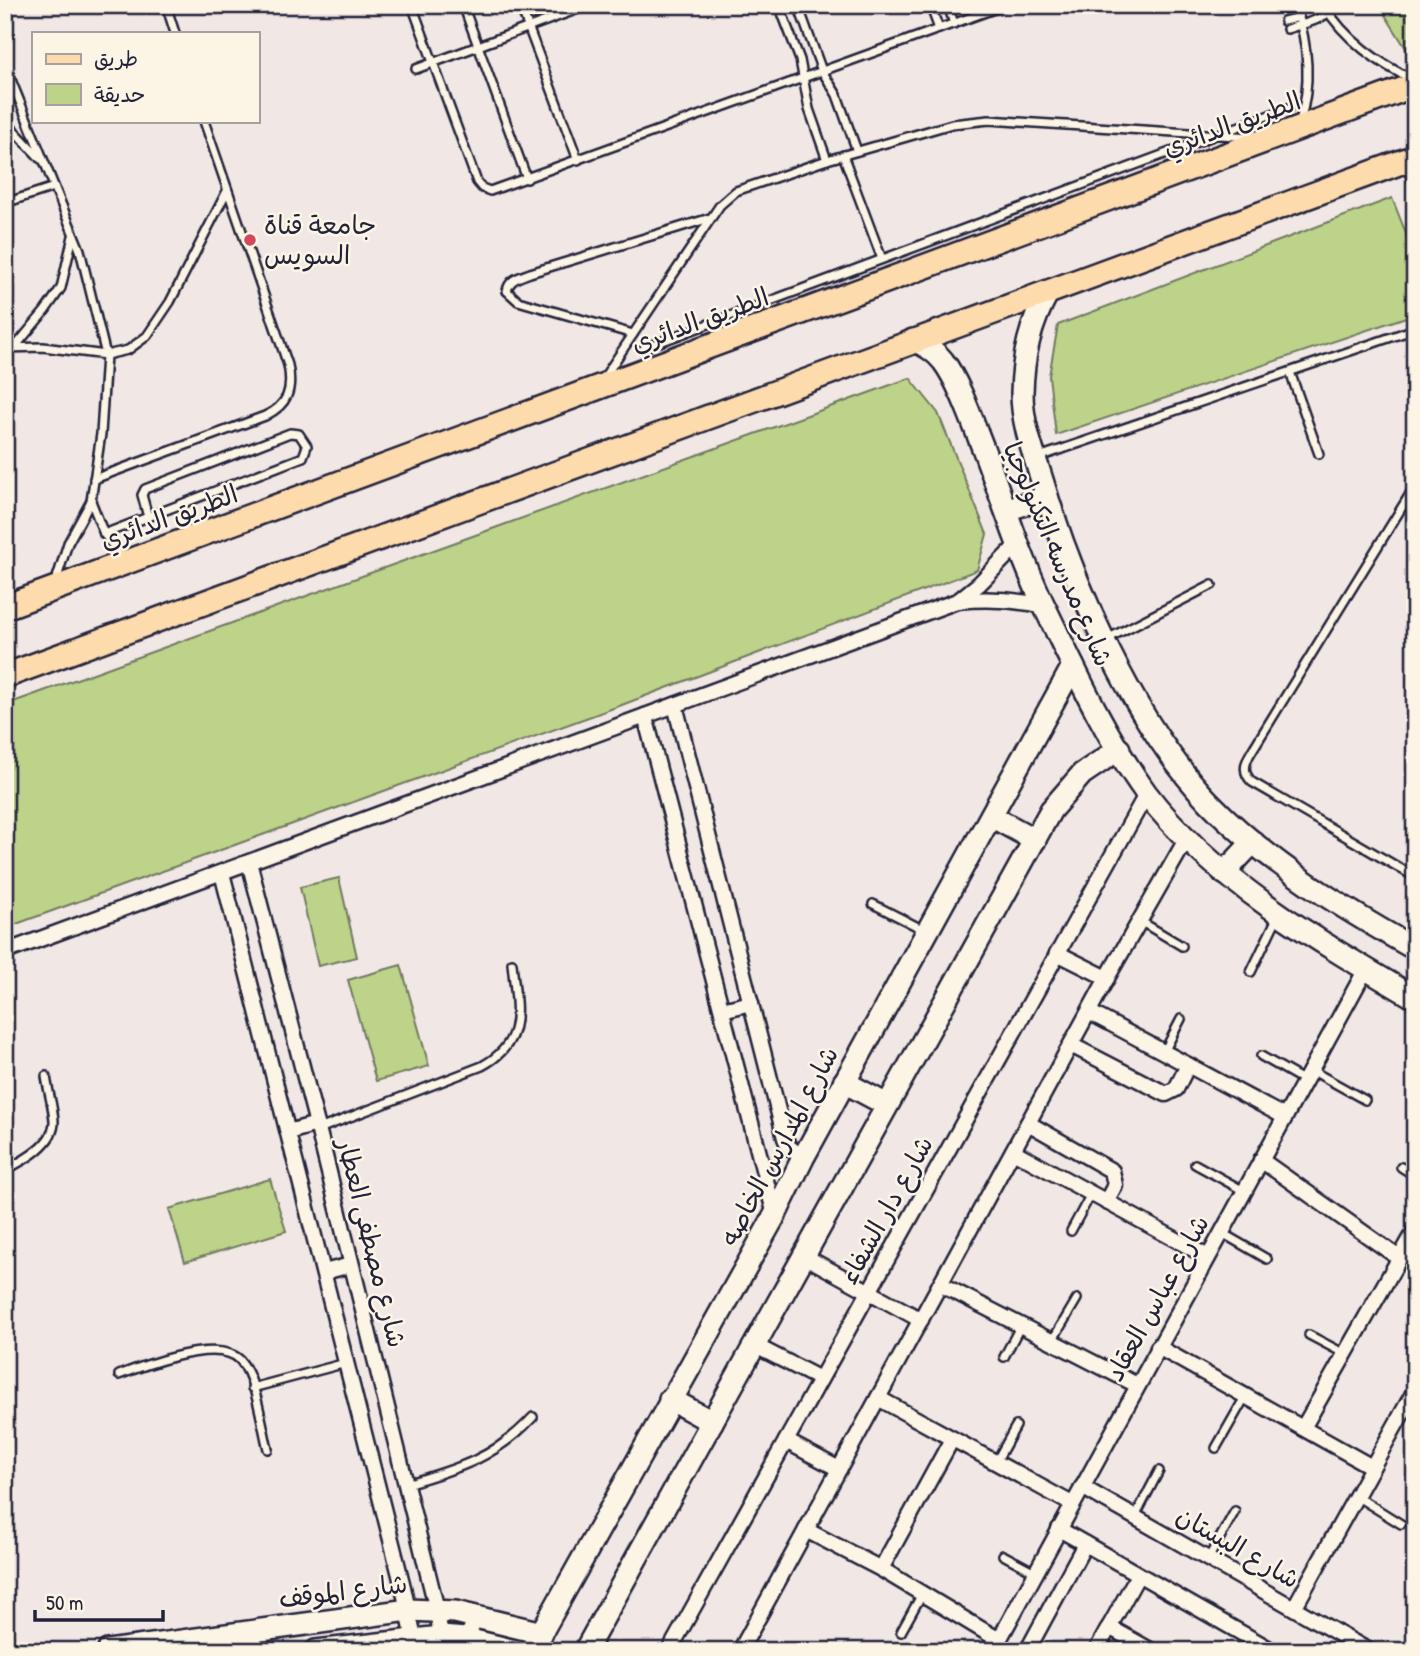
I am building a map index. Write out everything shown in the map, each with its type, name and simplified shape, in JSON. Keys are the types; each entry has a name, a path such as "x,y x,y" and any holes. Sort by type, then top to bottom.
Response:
{"main road":[{"name":"الطريق الدائري","path":"5,607 1273,139 1415,83"},
{"path":"5,676 1410,159"}],"street":[{"name":"شارع مدرسه التكنولوجيا","path":"1048,292 1029,334 1022,395 1026,426 1061,544 1105,640 1140,705 1164,743 1208,800 1253,842 1311,885 1415,949"},
{"name":"شارع مدرسه التكنولوجيا","path":"913,340 931,348 945,363 966,406 1044,606 1073,666 1147,793 1186,838 1224,873 1366,969 1415,998"},
{"path":"1006,510 1047,497"},
{"path":"957,601 986,578 1018,544"},
{"path":"5,953 957,601 986,598 1016,600 1044,606"},
{"name":"شارع المدارس الخاصه","path":"536,1642 775,1215 803,1158 1073,666"},
{"path":"676,705 785,1139 789,1147 803,1158"},
{"path":"645,716 775,1215"},
{"path":"585,1651 1051,810 1072,783 1119,749"},
{"name":"شارع دار الشفاء","path":"669,1651 1147,793"},
{"path":"991,816 1035,840"},
{"path":"740,1651 1186,838"},
{"path":"1224,873 1253,842"},
{"name":"شارع مصطفى العطار","path":"249,862 318,1127 437,1610 441,1637"},
{"name":"شارع مصطفى العطار","path":"222,873 409,1609 414,1639"},
{"path":"1058,953 1107,978"},
{"name":"شارع عباس العقاد","path":"996,1645 1366,969"},
{"path":"722,1010 751,1003"},
{"path":"1089,1012 1285,1117"},
{"path":"1071,1045 1166,1094 1176,1089 1188,1065"},
{"path":"845,1082 887,1105"},
{"path":"1028,1123 1112,1171 1116,1180 1106,1202"},
{"path":"288,1132 318,1127"},
{"path":"1013,1151 1208,1257"},
{"path":"1261,1160 1399,1258"},
{"path":"1303,1429 1415,1231"},
{"path":"804,1256 920,1320"},
{"path":"324,1272 351,1265"},
{"path":"940,1284 1137,1385"},
{"path":"754,1345 820,1379"},
{"path":"1158,1347 1372,1467"},
{"path":"1294,1608 1413,1397"},
{"path":"878,1398 1072,1504"},
{"path":"670,1399 712,1422"},
{"path":"881,1569 952,1439"},
{"path":"786,1441 839,1469"},
{"name":"شارع البستان","path":"1082,1487 1369,1651"},
{"path":"1059,1529 1264,1648"},
{"path":"806,1530 881,1569 996,1645"},
{"path":"1027,1651 1085,1544"},
{"path":"1096,1651 1138,1575"},
{"name":"شارع الموقف","path":"108,1651 409,1609 477,1616 536,1642"},
{"path":"463,1645 477,1616"},
{"path":"1109,1627 1152,1651"},
{"path":"316,1651 441,1637 463,1645 515,1651"}],"lane":[{"path":"166,5 175,32"},
{"path":"412,5 477,182 490,191 1005,5"},
{"path":"463,5 527,179"},
{"path":"520,5 578,160"},
{"path":"416,69 589,5"},
{"path":"779,5 804,77 810,109 827,160"},
{"path":"798,5 822,71 837,95 857,151"},
{"path":"930,5 939,29"},
{"path":"948,5 954,24"},
{"path":"1295,5 1305,41 1308,77 1303,112 1297,129"},
{"path":"1324,5 1328,13 1361,47 1415,83"},
{"path":"1285,25 1300,20 1315,21 1335,5"},
{"path":"5,65 74,236 89,280 106,355 100,434 90,500 68,543 54,590"},
{"path":"644,348 1291,107"},
{"path":"597,388 720,205 736,191 843,155 952,124 989,120 1273,139"},
{"path":"5,121 44,163"},
{"path":"94,479 265,416 277,410 286,399 291,380 288,365 204,122"},
{"path":"843,155 881,259"},
{"path":"1410,159 1415,187"},
{"path":"5,203 54,187"},
{"path":"5,348 43,347 106,355 128,350 147,336 170,302 227,191"},
{"path":"633,334 518,300 507,290 508,284 530,273 711,218"},
{"path":"15,347 46,311 61,288 74,236"},
{"path":"5,262 5,282"},
{"path":"1035,459 1415,329"},
{"path":"1290,372 1319,454"},
{"path":"104,534 148,517 303,457 307,446 299,434 290,433 145,489 142,495 148,517"},
{"path":"1415,486 1250,754 1245,769 1252,782 1415,877"},
{"path":"90,500 104,534 126,563"},
{"path":"1105,640 1212,585"},
{"path":"873,904 927,931"},
{"path":"1251,972 1280,912"},
{"path":"1140,921 1182,946"},
{"path":"318,1127 497,1058 511,1039 517,1016 512,964"},
{"path":"1164,1052 1181,1019"},
{"path":"1261,1056 1364,1100"},
{"path":"5,1171 42,1145 53,1130 54,1121 46,1076"},
{"path":"1195,1164 1244,1191"},
{"path":"1401,1167 1415,1176"},
{"path":"1072,1231 1091,1193"},
{"path":"1221,1233 1267,1259"},
{"path":"1052,1341 1077,1299"},
{"path":"1004,1357 1021,1325"},
{"path":"1309,1335 1345,1354"},
{"path":"119,1375 176,1356 223,1351 239,1360 252,1388 268,1449"},
{"path":"252,1388 346,1363"},
{"path":"1216,1448 1245,1396"},
{"path":"406,1484 469,1464 493,1452 514,1437 533,1418"},
{"path":"996,1462 1016,1426"},
{"path":"1135,1517 1159,1471"},
{"path":"1356,1496 1401,1524"},
{"path":"1208,1559 1235,1511"},
{"path":"1003,1555 1035,1572"},
{"path":"901,1632 922,1594"}],"green space":[{"path":"1379,5 1415,5 1415,63"},
{"path":"1392,198 1415,256 1415,314 1056,435 1049,376 1058,325"},
{"path":"910,378 938,413 987,534 977,570 619,706 5,928 5,705"},
{"path":"339,878 357,957 318,966 300,887"},
{"path":"401,965 429,1066 376,1081 348,980"},
{"path":"270,1179 286,1231 185,1262 169,1209"}],"place":[{"name":"جامعة قناة السويس","path":"250,240"}]}
